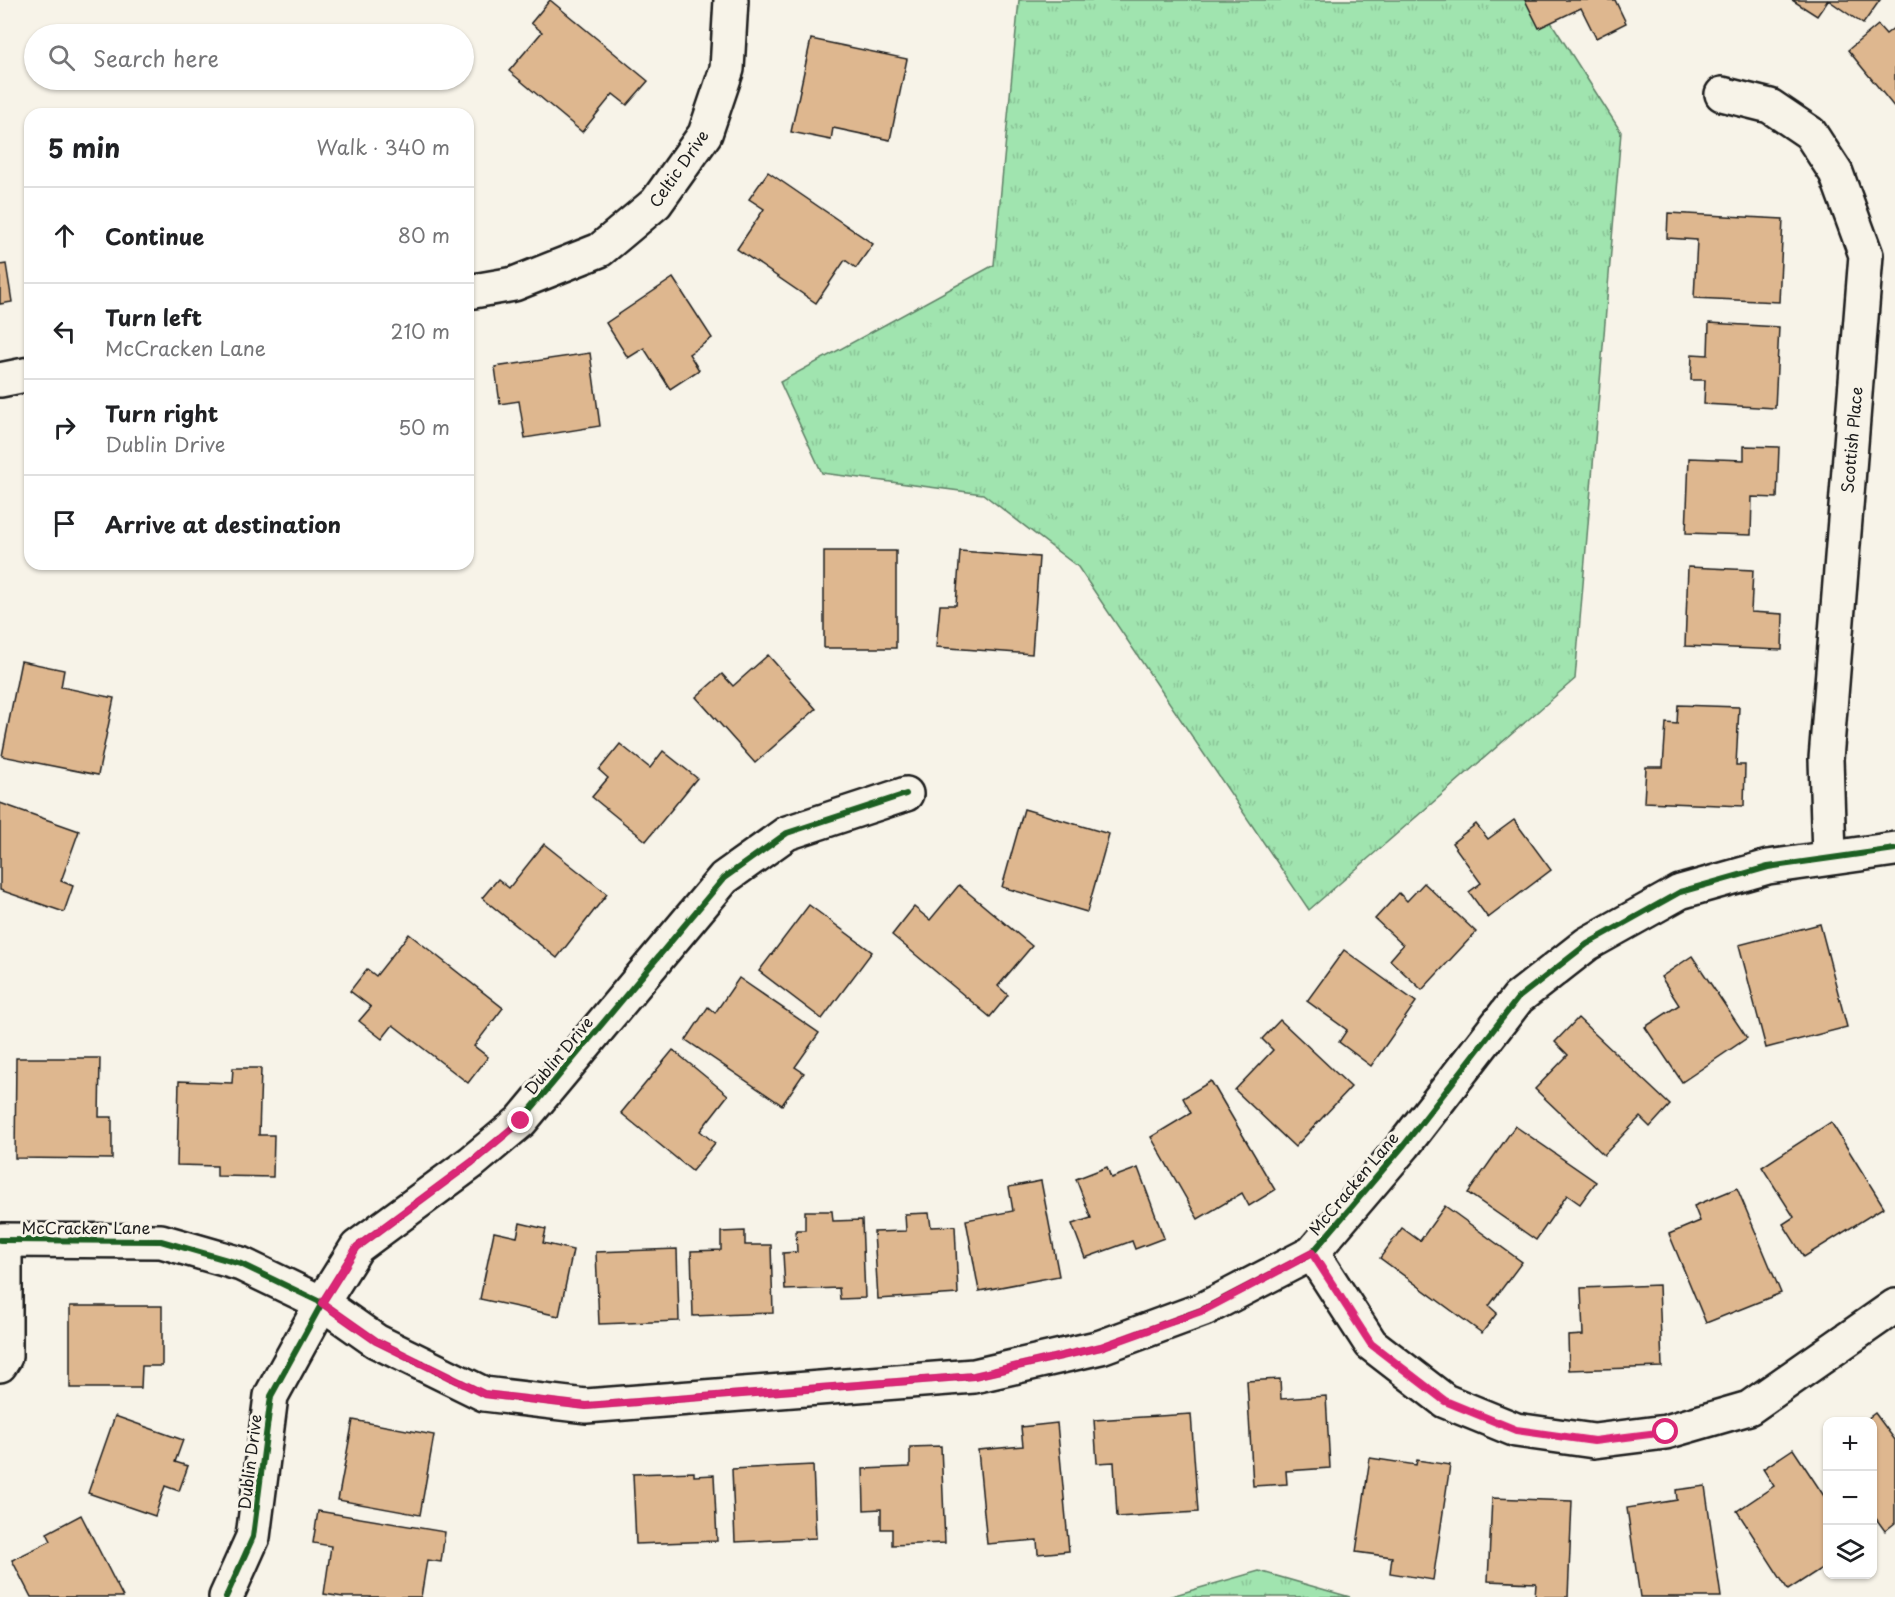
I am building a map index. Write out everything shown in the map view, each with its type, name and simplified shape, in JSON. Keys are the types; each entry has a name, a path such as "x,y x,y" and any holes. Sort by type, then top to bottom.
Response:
{"street":[{"name":"Celtic Drive","path":"474,291 514,284 600,250 656,203 705,134 727,69 731,0"},
{"name":"Scottish Place","path":"1722,94 1770,106 1810,133 1836,173 1866,255 1826,759 1829,856"},
{"path":"0,380 24,375"},
{"name":"Dublin Drive","path":"226,1597 253,1537 271,1396 322,1303 357,1247 472,1162 521,1121 724,878 787,833 906,794"},
{"name":"McCracken Lane","path":"3,1240 161,1241 241,1264 322,1303 376,1341 484,1394 586,1406 974,1376 1111,1344 1204,1310 1312,1253 1404,1145 1518,998 1587,944 1680,892 1768,867 1829,856 1895,849"},
{"path":"0,1365 5,1357 3,1240"},
{"path":"1312,1253 1371,1344 1445,1401 1516,1430 1594,1441 1666,1432 1749,1408 1895,1305"}],"green space":[{"path":"1019,0 1537,0 1621,132 1575,679 1309,910 1078,567 983,494 822,473 780,382 994,265"},
{"path":"1259,1571 1350,1597 1168,1597"}],"building":[{"path":"550,0 648,81 627,105 613,94 582,132 509,71 542,32 531,23"},
{"path":"1525,0 1615,0 1626,23 1596,38 1581,8 1539,28"},
{"path":"1792,0 1828,0 1817,16"},
{"path":"1828,0 1880,0 1863,24"},
{"path":"1878,25 1886,34 1895,27 1895,108 1848,50"},
{"path":"811,39 907,59 890,140 833,128 831,140 791,132"},
{"path":"768,172 873,244 856,268 845,260 816,303 737,249 764,209 749,199"},
{"path":"1668,213 1783,219 1779,302 1694,298 1697,240 1667,238"},
{"path":"6,264 12,302 0,304 0,265"},
{"path":"673,278 712,338 689,354 699,370 670,389 644,348 628,358 606,323"},
{"path":"1709,323 1779,327 1775,408 1704,404 1705,380 1691,380 1692,354 1708,355"},
{"path":"590,353 600,426 525,438 519,401 500,404 495,367"},
{"path":"1744,446 1779,447 1777,498 1752,497 1751,535 1686,533 1689,458 1744,460"},
{"path":"824,551 896,551 896,648 824,648"},
{"path":"960,551 1039,557 1032,654 936,647 940,605 956,605"},
{"path":"1688,567 1753,570 1751,612 1783,614 1782,650 1685,646"},
{"path":"768,655 816,709 755,763 696,697 722,674 733,686"},
{"path":"21,661 64,670 61,687 114,698 98,775 2,756"},
{"path":"1678,705 1739,707 1736,765 1745,765 1744,806 1644,802 1646,767 1663,767 1666,723 1677,724"},
{"path":"620,744 650,768 663,751 697,778 646,841 592,797 608,778 599,770"},
{"path":"0,803 79,831 61,881 73,886 64,912 0,890"},
{"path":"1024,809 1109,834 1087,912 1002,887"},
{"path":"1514,820 1551,870 1488,918 1469,892 1481,883 1452,843 1476,824 1488,839"},
{"path":"544,844 607,894 557,958 482,898 498,879 509,888"},
{"path":"1424,883 1476,932 1422,990 1390,960 1403,945 1375,919 1399,893 1407,901"},
{"path":"959,885 1032,946 998,986 1008,995 990,1017 892,935 914,907 930,920"},
{"path":"809,905 872,952 822,1019 759,971"},
{"path":"1820,924 1847,1027 1766,1048 1739,945"},
{"path":"409,934 503,1008 474,1046 488,1057 468,1083 393,1025 382,1039 359,1021 371,1007 350,991 367,969 376,976"},
{"path":"1344,950 1416,1002 1371,1066 1339,1042 1347,1030 1307,1001"},
{"path":"1692,956 1747,1038 1682,1082 1645,1027 1679,1005 1661,977"},
{"path":"739,978 819,1033 795,1067 804,1073 782,1105 686,1040 708,1007 715,1013"},
{"path":"1578,1018 1670,1105 1650,1127 1640,1117 1604,1155 1535,1089 1568,1055 1555,1042"},
{"path":"1280,1020 1351,1087 1295,1147 1235,1090 1273,1050 1262,1039"},
{"path":"673,1050 728,1095 700,1131 715,1143 692,1171 621,1113"},
{"path":"16,1058 100,1058 99,1117 112,1117 112,1159 15,1158"},
{"path":"233,1068 261,1068 259,1135 274,1135 273,1177 217,1176 217,1166 177,1165 179,1081 232,1083"},
{"path":"1211,1081 1275,1190 1249,1206 1242,1193 1198,1219 1151,1137 1191,1113 1183,1098"},
{"path":"1831,1122 1884,1207 1804,1257 1783,1224 1794,1217 1762,1167"},
{"path":"1515,1126 1596,1182 1580,1204 1567,1195 1536,1240 1468,1193"},
{"path":"1107,1167 1111,1178 1138,1168 1164,1238 1135,1249 1132,1241 1085,1258 1072,1224 1091,1218 1076,1179"},
{"path":"1041,1181 1059,1276 979,1291 966,1220 1013,1211 1009,1187"},
{"path":"1737,1188 1781,1293 1706,1323 1669,1234 1700,1221 1694,1206"},
{"path":"1445,1206 1522,1262 1489,1306 1497,1313 1482,1333 1380,1258 1402,1228 1420,1241"},
{"path":"805,1211 832,1211 833,1221 862,1220 865,1298 840,1299 839,1288 785,1290 783,1253 797,1252 796,1230 805,1230"},
{"path":"929,1213 931,1227 955,1226 958,1294 878,1299 874,1232 906,1231 905,1214"},
{"path":"520,1223 546,1229 543,1243 573,1250 559,1316 480,1299 494,1232 517,1237"},
{"path":"745,1231 745,1245 771,1245 773,1313 693,1316 691,1251 721,1250 721,1232"},
{"path":"677,1249 679,1321 599,1324 596,1252"},
{"path":"1659,1285 1662,1367 1569,1370 1568,1336 1583,1335 1581,1288"},
{"path":"70,1306 162,1306 162,1366 142,1366 141,1388 70,1388"},
{"path":"1280,1379 1281,1399 1326,1396 1330,1468 1286,1471 1287,1484 1253,1486 1247,1381"},
{"path":"1875,1413 1895,1440 1895,1523 1885,1531 1877,1520 1877,1417 1870,1417"},
{"path":"1191,1414 1198,1512 1117,1517 1114,1462 1097,1463 1094,1420"},
{"path":"115,1416 183,1440 175,1462 188,1466 179,1491 165,1486 155,1516 88,1493"},
{"path":"353,1420 434,1435 420,1515 338,1500"},
{"path":"1057,1423 1069,1551 1038,1554 1037,1540 987,1544 978,1450 1023,1446 1021,1427"},
{"path":"941,1446 945,1543 892,1545 892,1529 881,1529 881,1509 864,1510 863,1469 910,1467 910,1447"},
{"path":"1793,1449 1823,1494 1823,1567 1788,1590 1737,1511 1774,1486 1763,1469"},
{"path":"1370,1458 1416,1465 1417,1460 1450,1465 1433,1580 1390,1573 1392,1557 1356,1552"},
{"path":"813,1465 816,1538 735,1542 732,1469"},
{"path":"694,1472 694,1476 714,1475 717,1541 636,1544 633,1474"},
{"path":"1705,1486 1721,1597 1640,1597 1627,1508 1677,1500 1676,1490"},
{"path":"1492,1498 1572,1501 1568,1597 1535,1597 1536,1583 1488,1581"},
{"path":"318,1511 445,1532 441,1562 427,1560 421,1597 343,1597 324,1594 331,1546 313,1543"},
{"path":"81,1515 123,1597 31,1597 12,1560 51,1541 47,1533"}],"cycle path":[{"path":"226,1597 253,1537 271,1396 322,1303 357,1247 472,1162 521,1121 724,878 787,833 906,794"},
{"path":"0,1240 161,1241 241,1264 322,1303 376,1341 484,1394 586,1406 974,1376 1101,1347 1204,1309 1312,1253 1404,1145 1518,998 1587,944 1680,892 1768,867 1895,849"}],"route":[{"path":"521,1121 472,1162 357,1247 322,1303 376,1341 484,1394 586,1406 974,1376 1101,1347 1204,1310 1312,1253 1371,1344 1445,1401 1516,1430 1594,1441 1666,1432"}]}
